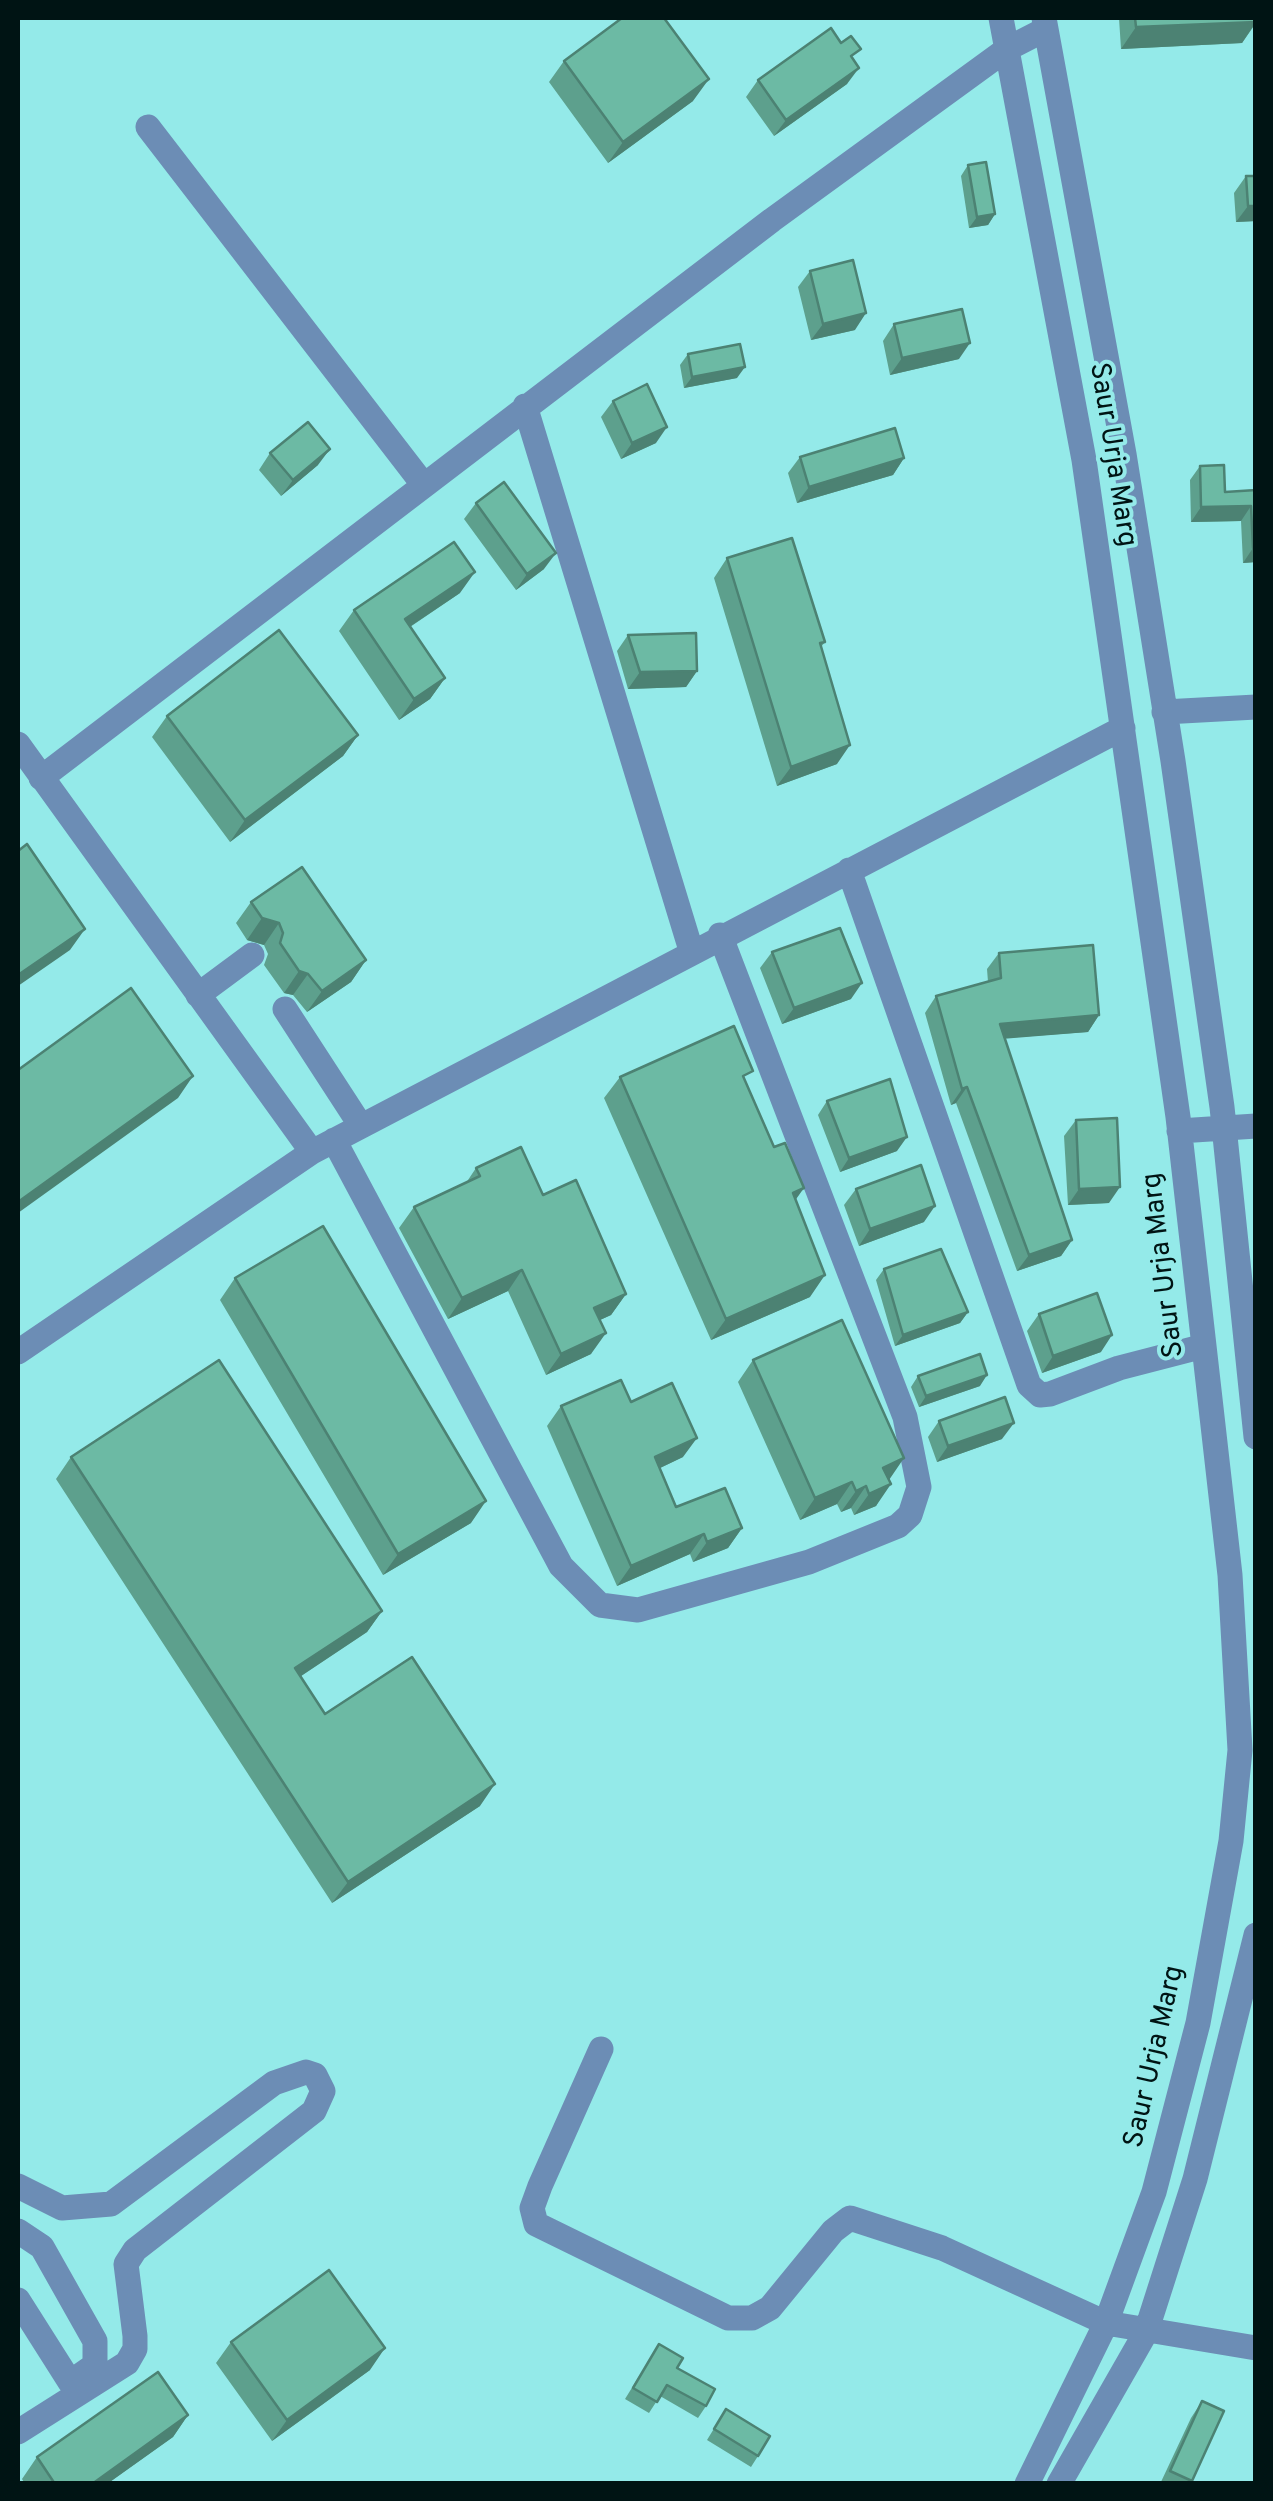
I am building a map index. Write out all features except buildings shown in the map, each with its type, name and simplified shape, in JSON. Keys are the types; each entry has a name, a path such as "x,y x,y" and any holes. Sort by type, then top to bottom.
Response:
{"street":[{"name":"Saur Urja Marg","path":"1001,18 1084,460 1180,1131 1230,1575 1243,1842 1154,2192 1106,2324 1028,2484"},
{"name":"Saur Urja Marg","path":"1045,24 1124,454 1164,712 1224,1128 1256,1437"},
{"path":"41,778 525,406 1045,24"},
{"path":"148,127 423,484"},
{"path":"525,406 691,950"},
{"path":"1164,712 1256,707"},
{"path":"18,1352 323,1146 691,950 1122,728"},
{"path":"18,744 198,995 323,1146 561,1566 600,1605 638,1610 809,1562 898,1526 918,1500 915,1452 720,935"},
{"path":"848,870 1034,1392 1050,1394 1120,1368 1204,1346"},
{"path":"198,995 252,955"},
{"path":"285,1008 361,1126"},
{"path":"1180,1131 1256,1126"},
{"path":"1058,2484 1146,2332 1196,2180 1256,1935"},
{"path":"602,2049 540,2186 532,2208 536,2224 728,2318 752,2318 770,2308 833,2231 850,2218 942,2248 1106,2324 1256,2348"},
{"path":"18,2186 62,2208 111,2204 274,2083 306,2072 315,2075 324,2092 314,2111 135,2250 126,2264 136,2336 135,2350 127,2363 18,2432"},
{"path":"18,2231 42,2248 95,2341 94,2365 18,2412"},
{"path":"18,2300 70,2382"}]}
